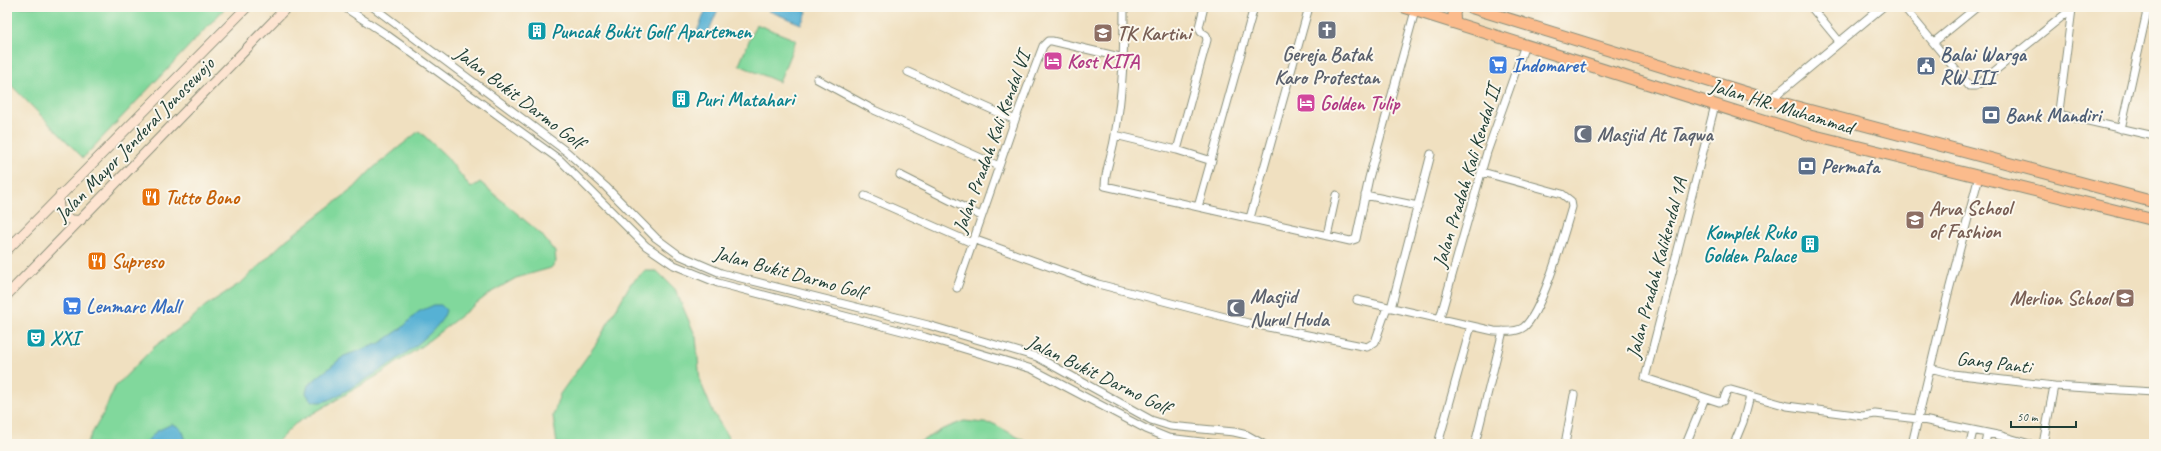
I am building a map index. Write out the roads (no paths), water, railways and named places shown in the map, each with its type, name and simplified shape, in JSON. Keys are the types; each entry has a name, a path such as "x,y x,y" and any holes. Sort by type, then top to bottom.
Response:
{"main road":[{"name":"Jalan Mayor Jenderal Jonosewojo","path":"7,250 247,7"},
{"name":"Jalan Mayor Jenderal Jonosewojo","path":"7,295 287,7"},
{"path":"1455,22 1454,14 1456,7"},
{"name":"Jalan HR. Muhammad","path":"1470,7 1770,100 2154,202"},
{"name":"Jalan HR. Muhammad","path":"1419,10 1811,135 2154,220"},
{"path":"1632,79 1638,60"},
{"path":"60,195 58,203 59,212 65,218 73,221 81,220"}],"street":[{"name":"Jalan Bukit Darmo Golf","path":"345,7 387,35 560,160 646,246 674,265 718,283 925,337 1032,369 1146,429 1168,438 1218,444"},
{"name":"Jalan Bukit Darmo Golf","path":"373,7 567,152 606,187 656,238 679,255 721,273 928,325 1037,357 1151,420 1170,426 1234,432 1247,435 1263,444"},
{"path":"1124,7 1124,58 1115,135 1105,183 1106,188 1250,218 1350,241 1356,239 1365,195 1419,10"},
{"path":"1177,150 1208,40 1206,35 1201,32 1199,27 1204,7"},
{"path":"1198,207 1254,7"},
{"path":"1250,218 1309,7"},
{"path":"1811,7 1839,41"},
{"path":"1770,100 1839,41 1882,7"},
{"path":"1904,7 1969,86 1972,87 1976,86 2073,8"},
{"path":"1934,42 1977,7"},
{"path":"2121,129 2148,7"},
{"path":"2073,8 2059,111 2065,117 2154,136"},
{"path":"387,35 396,24"},
{"name":"Jalan Pradah Kali Kendal VI","path":"957,288 1014,120 1043,46 1048,41 1124,58"},
{"name":"Jalan Pradah Kali Kendal II","path":"1440,318 1482,172 1525,45"},
{"path":"908,72 1014,120"},
{"path":"817,79 874,110 999,166"},
{"name":"Jalan Pradah Kalikendal 1A","path":"1705,398 1647,379 1644,376 1715,105"},
{"path":"1115,135 1177,150 1212,161"},
{"path":"865,196 973,241 1098,284 1248,323 1367,347 1374,342 1389,308 1418,206 1430,154"},
{"path":"1357,300 1471,326 1503,331 1523,328 1534,312 1555,261 1572,207 1571,201 1562,194 1482,172"},
{"path":"900,175 981,216"},
{"path":"1912,444 1979,176"},
{"path":"1327,236 1336,195"},
{"path":"1365,195 1418,206"},
{"path":"1438,444 1471,326"},
{"path":"1475,444 1503,331"},
{"name":"Gang Panti","path":"1930,368 1953,374 2054,386 2154,392"},
{"path":"2043,444 2054,386"},
{"path":"1686,444 1705,398 1722,402 1729,390 1786,406 1863,416 1875,414 1918,419 2002,436 2030,444"},
{"path":"1565,444 1574,395"},
{"path":"1734,444 1743,422 1750,396"},
{"path":"1970,444 1974,431"},
{"path":"1985,444 1987,434"},
{"path":"2000,444 2002,436"}],"water":[{"path":"707,7 719,7 706,38 696,34"},
{"path":"771,7 795,7 807,12 801,24 769,11"},
{"path":"434,305 441,305 446,310 441,321 429,334 395,361 329,400 316,402 308,397 306,393 308,385 344,356 380,343 402,328 418,312"},
{"path":"172,424 178,426 183,432 185,440 183,444 144,444 157,431"}],"place":[{"name":"Gereja Batak Karo Protestan","path":"1327,30"},
{"name":"Puncak Bukit Golf Apartemen","path":"537,31"},
{"name":"TK Kartini","path":"1103,33"},
{"name":"Kost KITA","path":"1053,61"},
{"name":"Indomaret","path":"1498,65"},
{"name":"Balai Warga RW III","path":"1926,66"},
{"name":"Puri Matahari","path":"681,99"},
{"name":"Golden Tulip","path":"1306,103"},
{"name":"Bank Mandiri","path":"1991,115"},
{"name":"Masjid At Taqwa","path":"1583,134"},
{"name":"Permata","path":"1807,166"},
{"name":"Tutto Bono","path":"151,197"},
{"name":"Arva School of Fashion","path":"1915,220"},
{"name":"Komplek Ruko Golden Palace","path":"1810,244"},
{"name":"Supreso","path":"97,261"},
{"name":"Merlion School","path":"2125,298"},
{"name":"Lenmarc Mall","path":"72,306"},
{"name":"Masjid Nurul Huda","path":"1236,308"},
{"name":"XXI","path":"36,338"}]}
